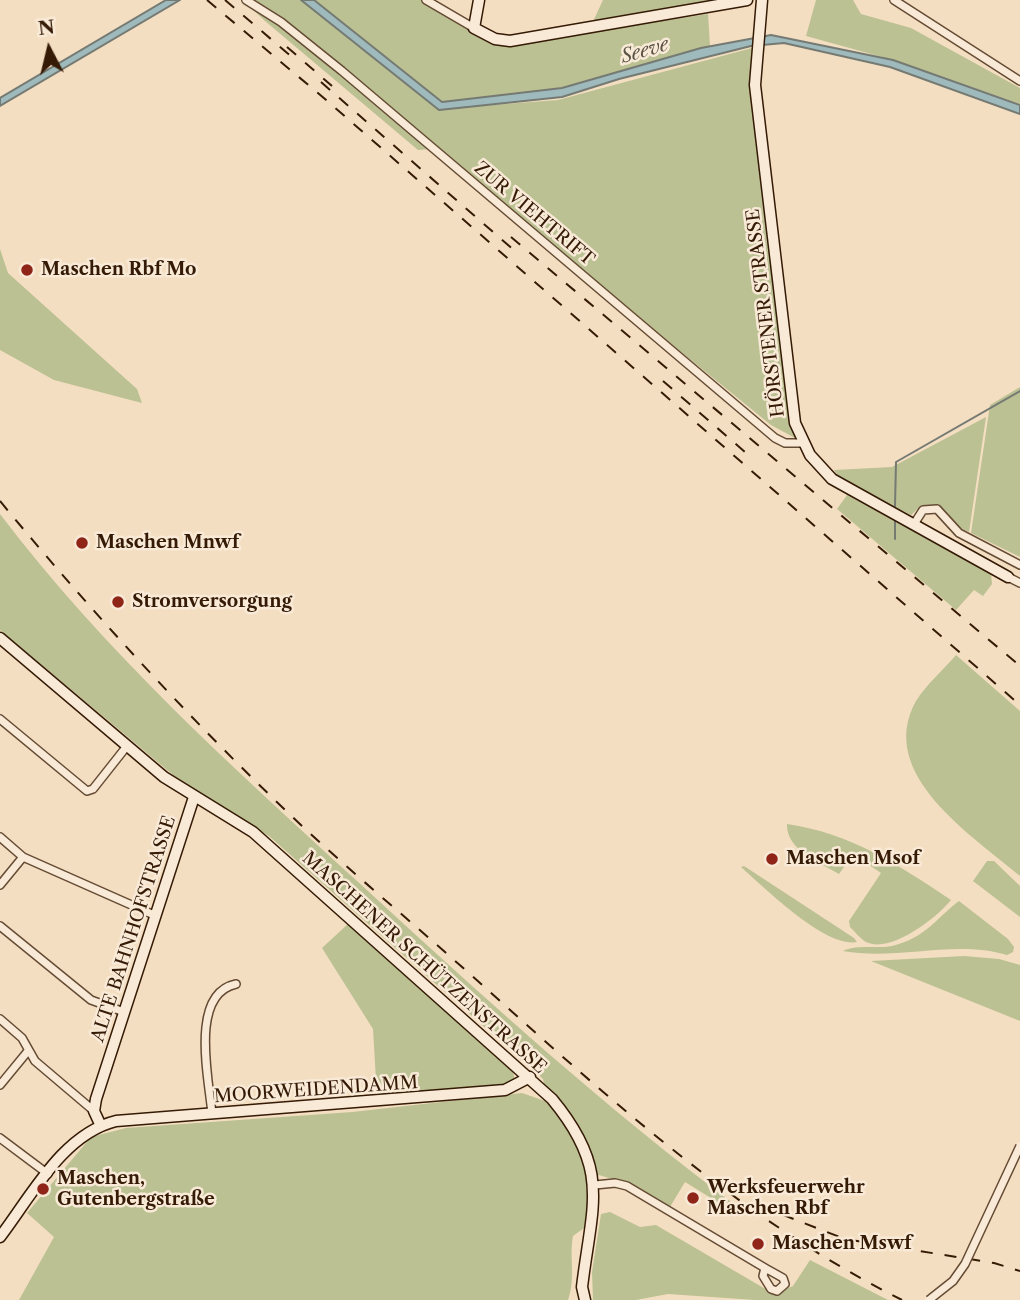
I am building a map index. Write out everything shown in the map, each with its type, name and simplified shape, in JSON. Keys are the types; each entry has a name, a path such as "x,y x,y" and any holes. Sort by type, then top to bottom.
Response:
{"street":[{"name":"ZUR VIEHTRIFT","path":"246,0 342,71 775,438 785,443 802,443"},
{"path":"257,0 266,13"},
{"path":"426,0 495,39 510,41 747,0"},
{"path":"474,28 479,0"},
{"name":"HÖRSTENER STRASSE","path":"762,0 755,85 795,423 802,443 832,480 1020,583"},
{"path":"894,0 1020,81"},
{"path":"914,524 923,510 937,509 959,533 1020,565"},
{"path":"3,644 164,777 194,797"},
{"path":"0,719 87,791 93,789 127,746"},
{"name":"ALTE BAHNHOFSTRASSE","path":"94,1111 154,915 194,797"},
{"name":"MASCHENER SCHÜTZENSTRASSE","path":"194,797 253,832 530,1077 560,1109 581,1140 591,1163 595,1185 582,1287 585,1300"},
{"path":"0,837 23,857 154,915"},
{"path":"0,885 23,857"},
{"path":"0,926 91,1000 124,1012"},
{"path":"212,1114 205,1025 216,996 227,986 236,984"},
{"path":"0,1018 22,1038 28,1051 94,1111 100,1125 78,1139 0,1237"},
{"path":"0,1085 28,1051"},
{"name":"MOORWEIDENDAMM","path":"100,1125 505,1090 530,1077"},
{"path":"0,1138 48,1174"},
{"path":"929,1300 953,1281 965,1264 1020,1146"},
{"path":"595,1185 615,1183 627,1186 765,1268"}],"green space":[{"path":"250,0 301,0 439,109 558,100 752,48 751,83 795,438 771,425 431,149 418,150 265,21 251,8"},
{"path":"314,0 422,0 483,36 517,43 708,14 710,46 562,88 442,102"},
{"path":"603,0 722,0 590,28"},
{"path":"816,0 853,0 861,14 911,28 1020,88 1020,104 893,60 806,36"},
{"path":"0,249 8,273 137,389 142,403 54,380 0,350"},
{"path":"1020,387 1020,557 971,533 990,405"},
{"path":"986,417 969,532 942,511 930,506 922,505 911,515 838,477 834,470 892,467"},
{"path":"847,495 991,574 992,584 983,596 974,590 956,610 837,509"},
{"path":"0,514 40,564 125,660 216,750 545,1050 691,1172 742,1210 732,1211 685,1182 670,1207 629,1184 599,1175 590,1184 584,1228 573,1236 572,1284 568,1300 19,1300 54,1237 27,1213 91,1137 126,1128 352,1112 522,1093 548,1102 543,1079 269,836 197,795 0,630"},
{"path":"956,655 1020,711 1020,876 978,842 935,801 918,778 908,754 907,728 916,701"},
{"path":"787,824 832,835 873,852 951,900 935,916 900,939 876,944 866,942 850,927 849,921 881,873 853,854 839,874 813,860 798,848 788,833"},
{"path":"987,861 994,861 1020,886 1020,917 973,881"},
{"path":"744,866 857,942 829,936 796,915 741,867"},
{"path":"959,901 1008,939 1014,947 1013,952 1007,955 967,949 884,954 843,951 892,946 914,938"},
{"path":"349,923 512,1064 515,1083 377,1097 373,1029 322,948"},
{"path":"964,956 999,959 1020,965 1020,1021 871,961"},
{"path":"610,1212 640,1227 656,1225 774,1294 793,1286 810,1260 888,1300 755,1300 668,1294 636,1300 593,1300 592,1272 601,1214"}],"water":[{"path":"166,0 180,0 0,106 0,98"},
{"path":"301,0 314,0 442,102 562,88 701,48 771,35 893,60 1020,105 1020,114 890,67 784,43 751,46 619,79 562,97 439,110"}],"waterway":[{"path":"895,506 896,462 1020,391"},
{"path":"895,521 895,539"}],"railway":[{"path":"207,0 325,99 1020,705"},
{"path":"225,0 292,57"},
{"path":"287,47 332,86"},
{"path":"321,82 516,252"},
{"path":"511,237 1020,666"},
{"path":"663,381 745,452"},
{"path":"0,501 72,586 184,709 344,864 572,1065 676,1152 785,1232 842,1268 902,1300"},
{"path":"760,1206 845,1239 994,1263 1020,1271"}],"place":[{"name":"Maschen Rbf Mo","path":"27,270"},
{"name":"Maschen Mnwf","path":"82,543"},
{"name":"Stromversorgung","path":"118,602"},
{"name":"Maschen Msof","path":"772,859"},
{"name":"Maschen, Gutenbergstraße","path":"43,1189"},
{"name":"Werksfeuerwehr Maschen Rbf","path":"693,1198"},
{"name":"Maschen Mswf","path":"758,1244"}],"water label":[{"name":"Seeve","path":"645,51"}]}
